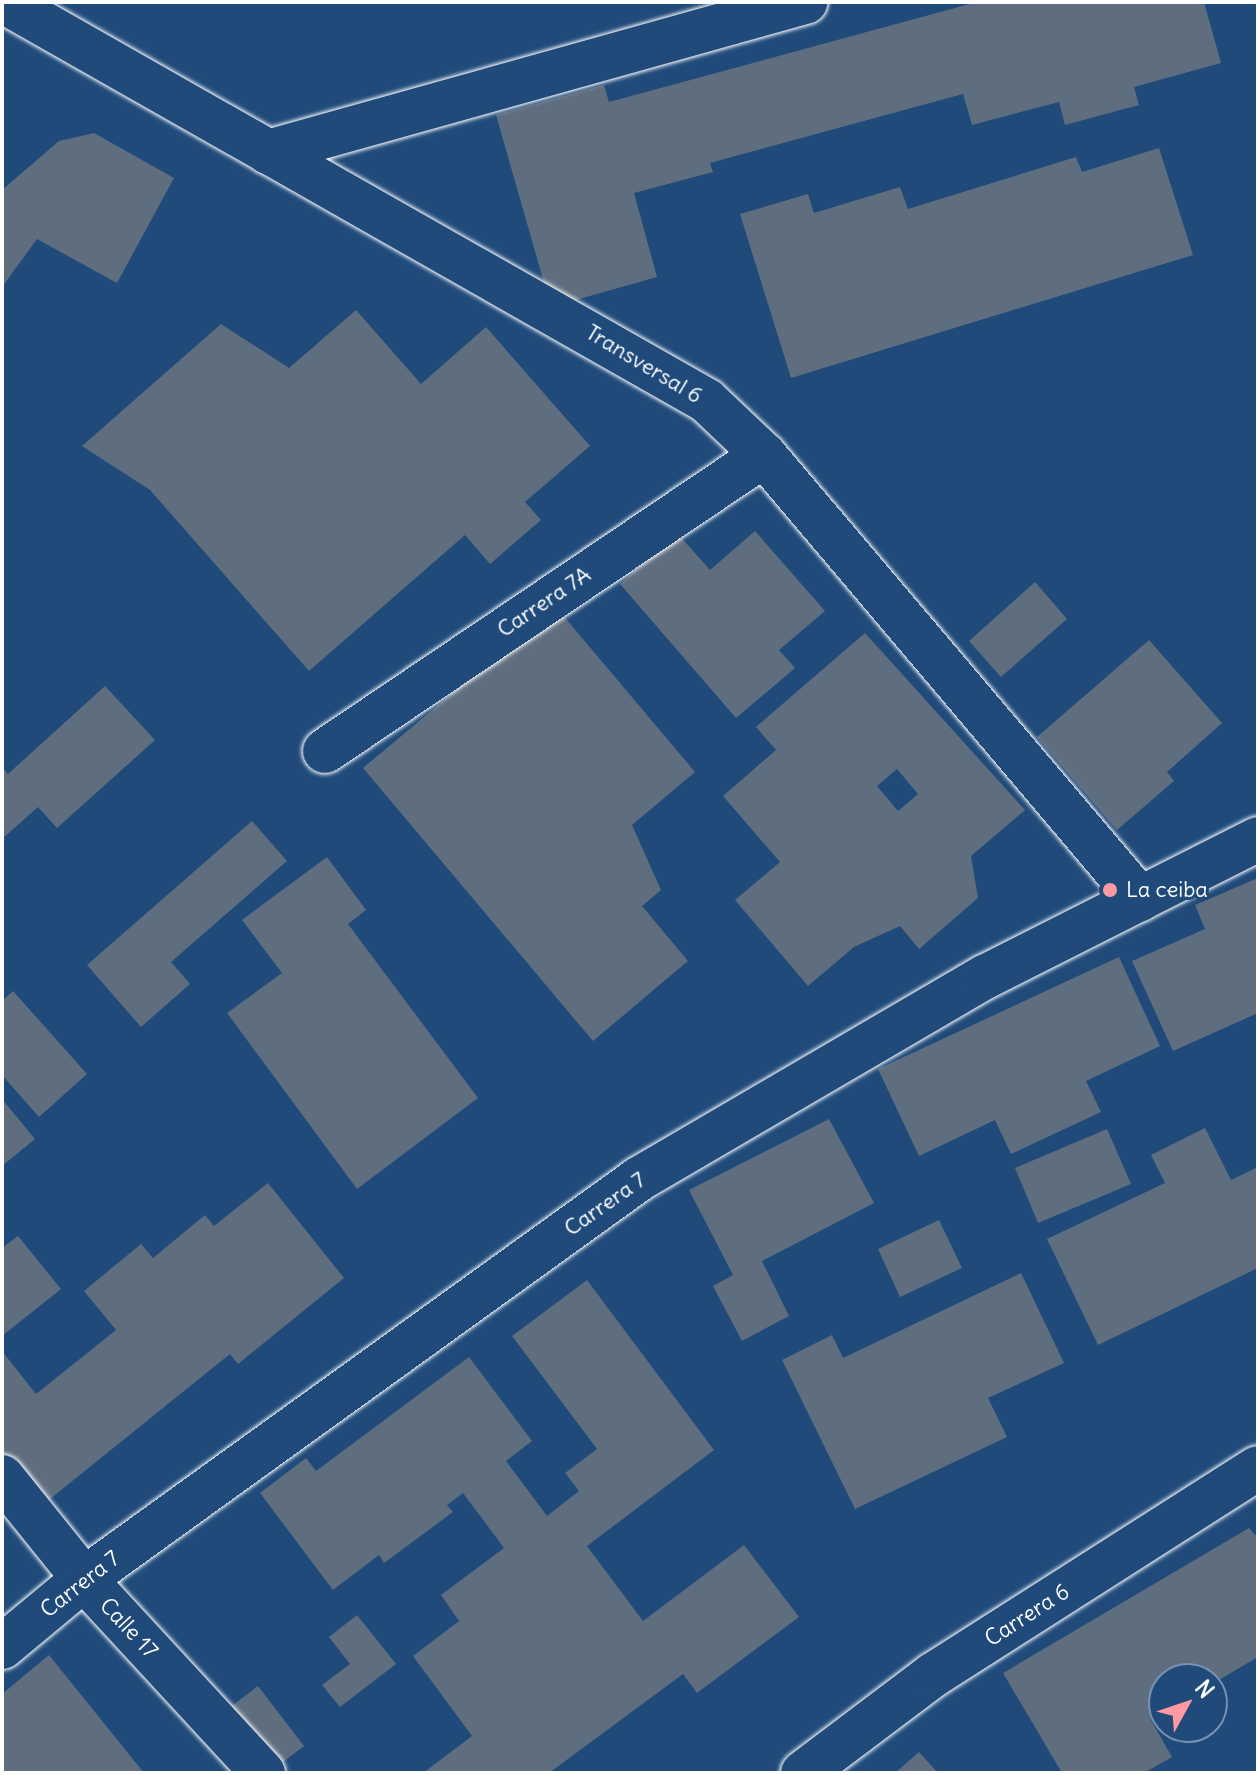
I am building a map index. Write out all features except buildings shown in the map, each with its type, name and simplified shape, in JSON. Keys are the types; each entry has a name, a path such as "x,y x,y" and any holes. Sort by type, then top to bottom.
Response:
{"street":[{"name":"Transversal 6","path":"5,2 707,401 764,455 1140,899"},
{"path":"268,152 805,2"},
{"name":"Carrera 7A","path":"325,751 764,455"},
{"name":"Carrera 7","path":"2,1647 84,1579 639,1179 985,977 1258,839"},
{"name":"Carrera 6","path":"803,1773 933,1675 1258,1468"},
{"name":"Calle 17","path":"2,1477 84,1579 263,1773"}],"place":[{"name":"La ceiba","path":"1110,890"}]}
